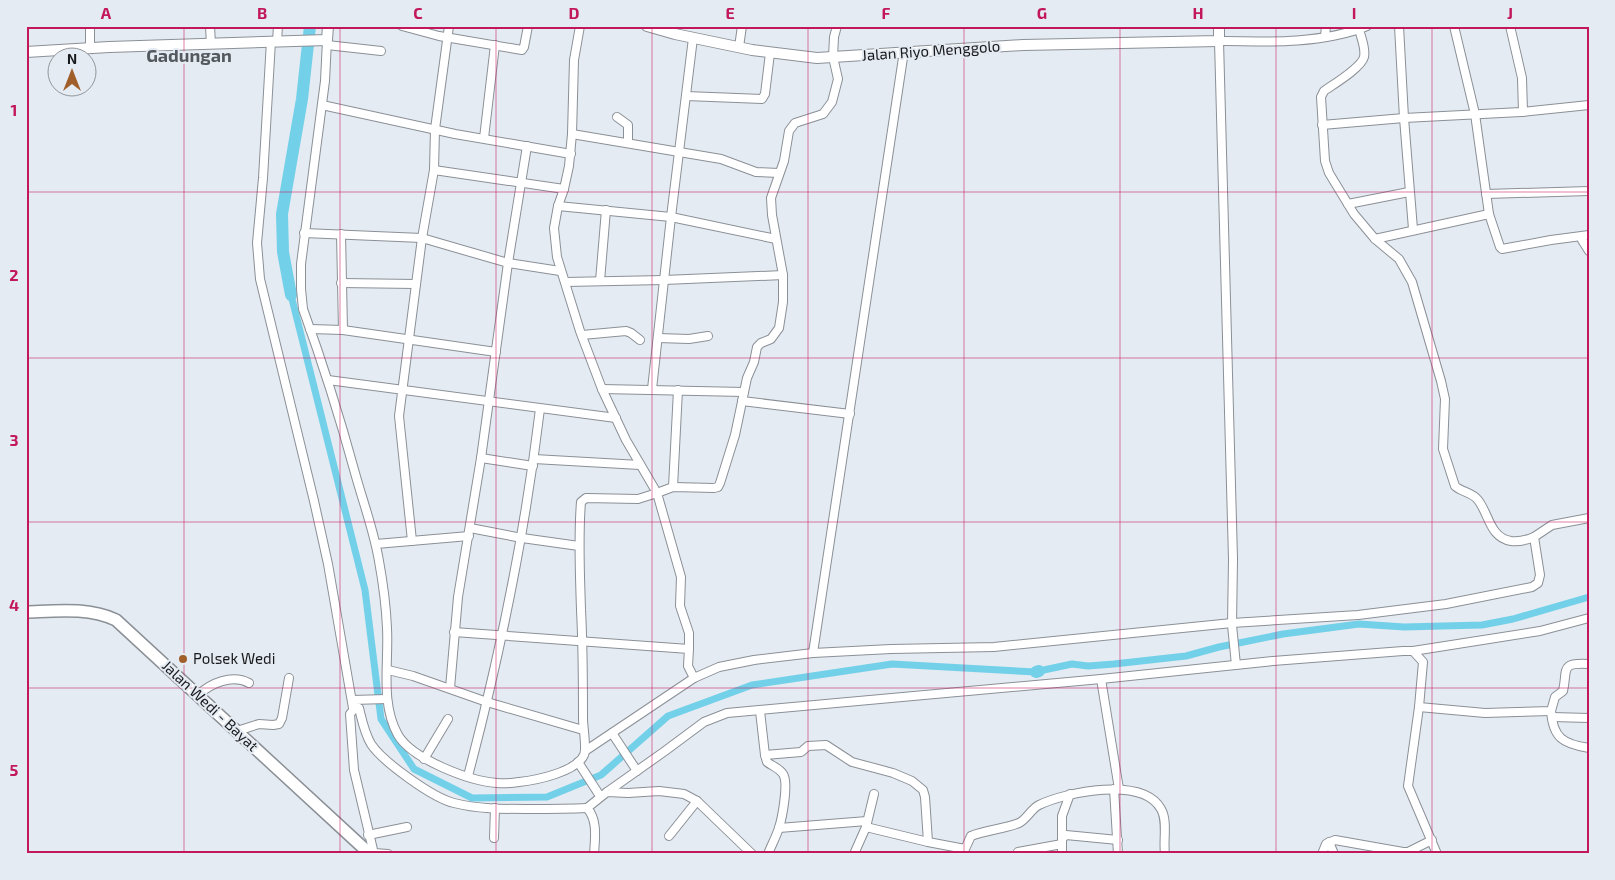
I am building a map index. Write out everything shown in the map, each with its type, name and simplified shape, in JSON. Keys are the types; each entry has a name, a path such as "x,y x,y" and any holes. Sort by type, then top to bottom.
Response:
{"main road":[{"name":"Jalan Wedi - Bayat","path":"26,612 91,612 116,620 370,854"}],"street":[{"path":"90,26 90,48 297,41 326,42 381,52"},
{"path":"210,26 211,44"},
{"path":"278,26 274,41 257,242 260,279 318,519 333,591 353,704 350,714 354,770 368,835 374,854 388,854"},
{"path":"328,26 325,81 304,232 300,289 303,310 328,380 376,544 384,589 387,629 388,670 386,699 391,720 398,736 408,748 424,759 468,776 496,783 537,780 556,775 579,764 584,756 579,546 582,500 588,498 638,499 673,487 718,487 735,435 746,378 754,362 759,344 771,339 778,330 783,302 783,274 771,198 784,160 789,130 794,123 823,114 832,102 838,80 833,57 834,37 837,26"},
{"path":"402,26 447,37 523,50 528,26"},
{"path":"412,541 399,426 401,389 422,238 434,170 435,129 449,26"},
{"path":"580,26 574,60 571,154 564,189 558,206 554,232 560,271 602,389 640,465 657,493 681,577 680,606 689,633 688,666 694,678"},
{"name":"Jalan Riyo Menggolo","path":"647,26 693,38 770,53 812,57 1023,45 1218,40"},
{"path":"739,47 742,26"},
{"path":"1219,26 1233,560 1232,624 1236,664"},
{"path":"1325,36 1326,26"},
{"path":"1218,40 1294,40 1359,30 1367,26"},
{"path":"1398,26 1413,229"},
{"path":"1454,26 1475,114 1489,214 1498,245 1502,249 1586,235"},
{"path":"1510,26 1522,78 1523,112"},
{"path":"1359,30 1364,49 1363,60 1357,67 1322,93 1320,99 1326,167 1354,214 1375,239 1399,259 1412,282 1442,381 1445,399 1443,449 1455,486 1470,493 1478,500 1498,536 1510,540 1526,540 1552,525 1589,518"},
{"path":"652,389 693,38"},
{"path":"484,138 495,45"},
{"path":"26,52 48,51"},
{"path":"813,653 904,51"},
{"path":"686,96 762,99 765,94 770,53"},
{"path":"1322,125 1404,118 1523,112 1589,104"},
{"path":"322,106 455,134 571,154"},
{"path":"617,117 628,125 628,143"},
{"path":"572,134 729,161 756,172 779,172"},
{"path":"450,688 458,597 481,458 508,262 527,146"},
{"path":"434,170 564,189"},
{"path":"1486,194 1589,191"},
{"path":"1348,204 1409,192"},
{"path":"558,206 671,217 776,239"},
{"path":"600,281 606,210"},
{"path":"1375,239 1413,229 1489,214"},
{"path":"304,232 422,238 508,262 560,271"},
{"path":"341,234 343,330"},
{"path":"1586,235 1582,240 1589,251"},
{"path":"565,282 664,280 783,274"},
{"path":"341,283 416,284"},
{"path":"310,329 343,330 496,352"},
{"path":"582,335 626,331 640,340"},
{"path":"658,338 689,340 708,336"},
{"path":"328,380 616,418"},
{"path":"602,389 744,392"},
{"path":"673,487 678,390"},
{"path":"742,401 850,414"},
{"path":"468,776 487,702 522,538 534,463 540,408"},
{"path":"481,458 534,463 640,465"},
{"path":"470,528 579,546"},
{"path":"376,544 469,536"},
{"path":"585,751 694,678 719,667 754,660 813,653 994,647 1232,624 1358,615 1446,604 1532,587 1538,582 1540,575 1534,537"},
{"path":"607,792 704,722 712,717 727,713 1100,680 1236,664 1403,651 1413,652 1540,630 1589,618"},
{"path":"454,632 689,649"},
{"path":"1413,652 1420,657 1423,664 1408,786 1437,854"},
{"path":"1589,664 1574,664 1566,668 1564,671 1563,691 1555,697 1551,714 1554,730 1564,740 1570,744 1589,748"},
{"path":"388,670 583,730"},
{"path":"237,731 259,724 273,726 279,724 282,718 289,678"},
{"path":"198,695 207,687 221,681 239,680 249,683"},
{"path":"1100,680 1116,789 1118,854"},
{"path":"353,704 362,699 386,699"},
{"path":"353,704 359,708 362,724 373,746 392,765 418,784 451,802 468,806 495,808 587,808 598,795 607,792 674,792 684,794 697,801 752,854"},
{"path":"1419,708 1486,713 1551,714 1589,718"},
{"path":"760,711 767,762 779,769 785,780 779,828 768,854"},
{"path":"424,759 448,719"},
{"path":"613,734 636,770"},
{"path":"765,755 801,752 808,746 826,745 852,762 893,773 912,781 923,790 925,797 928,842"},
{"path":"579,764 598,795"},
{"path":"779,828 866,824 966,851 970,837 973,835 1019,822 1038,806 1070,794 1116,789 1149,796 1158,805 1164,815 1165,854"},
{"path":"854,854 866,824 874,794"},
{"path":"1062,854 1062,816 1070,794"},
{"path":"669,836 697,801"},
{"path":"494,838 495,808"},
{"path":"587,808 591,813 594,823 594,854"},
{"path":"368,835 407,827"},
{"path":"1062,842 1064,836 1068,834 1118,840"},
{"path":"1322,854 1323,848 1329,842 1335,840 1345,840 1408,852 1432,840"},
{"path":"1018,852 1062,842"},
{"path":"1329,842 1334,854"}],"waterway":[{"path":"291,295 283,252 282,214 302,99 310,26"},
{"path":"291,295 365,590 381,719 414,769 472,798 547,797 601,775 668,716 752,685 892,664 1036,672"},
{"path":"1039,671 1072,664 1088,666 1186,656 1283,634 1359,624 1404,627 1482,625 1513,619 1589,597"}],"place":[{"name":"Polsek Wedi","path":"183,659"}],"district":[{"name":"Gadungan","path":"189,56"}]}
